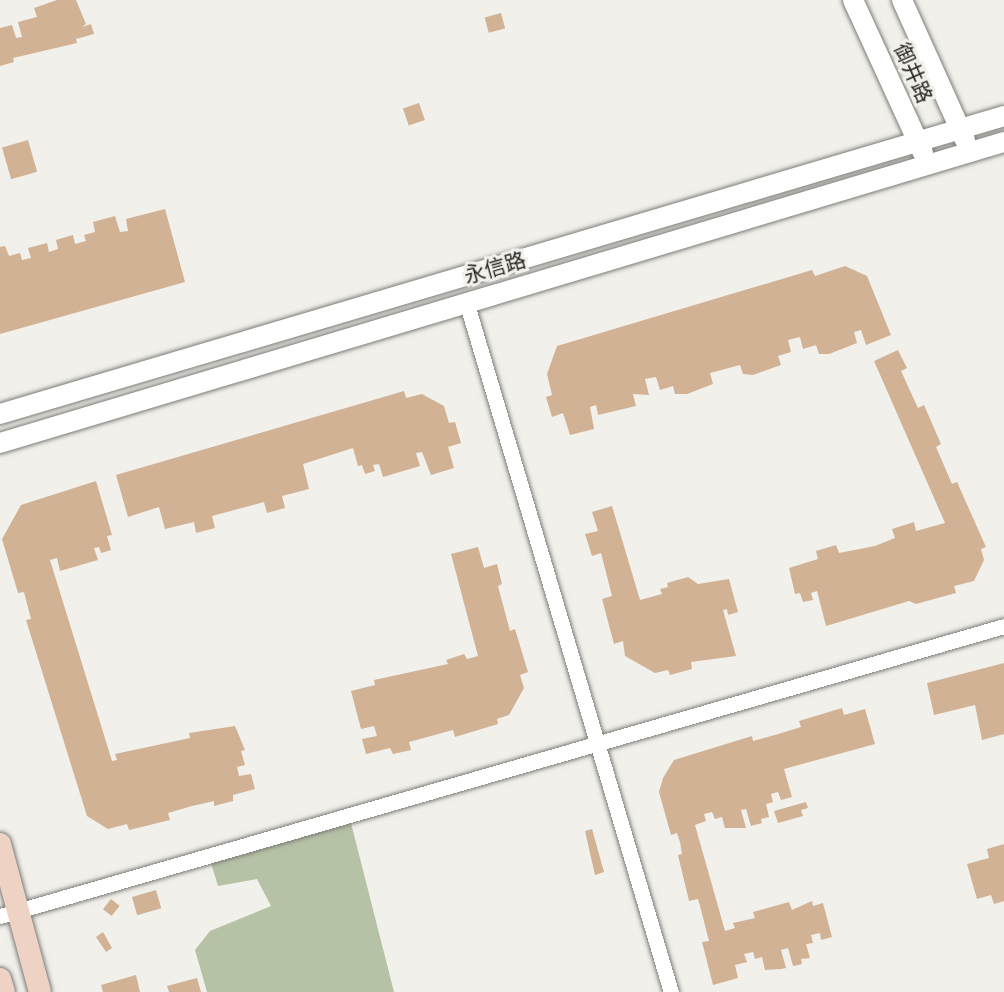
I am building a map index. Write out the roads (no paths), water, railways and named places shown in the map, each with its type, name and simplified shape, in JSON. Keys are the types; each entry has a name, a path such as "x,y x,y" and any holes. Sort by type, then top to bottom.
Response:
{"main road":[{"path":"0,844 8,914 40,992"},
{"path":"0,979 4,992"}],"street":[{"name":"御井路","path":"853,0 929,166"},
{"name":"御井路","path":"902,0 971,153"},
{"name":"永信路","path":"0,414 1004,116"},
{"name":"永信路","path":"0,443 466,301 1004,142"},
{"path":"466,301 671,992"},
{"path":"8,914 1004,626"}]}
